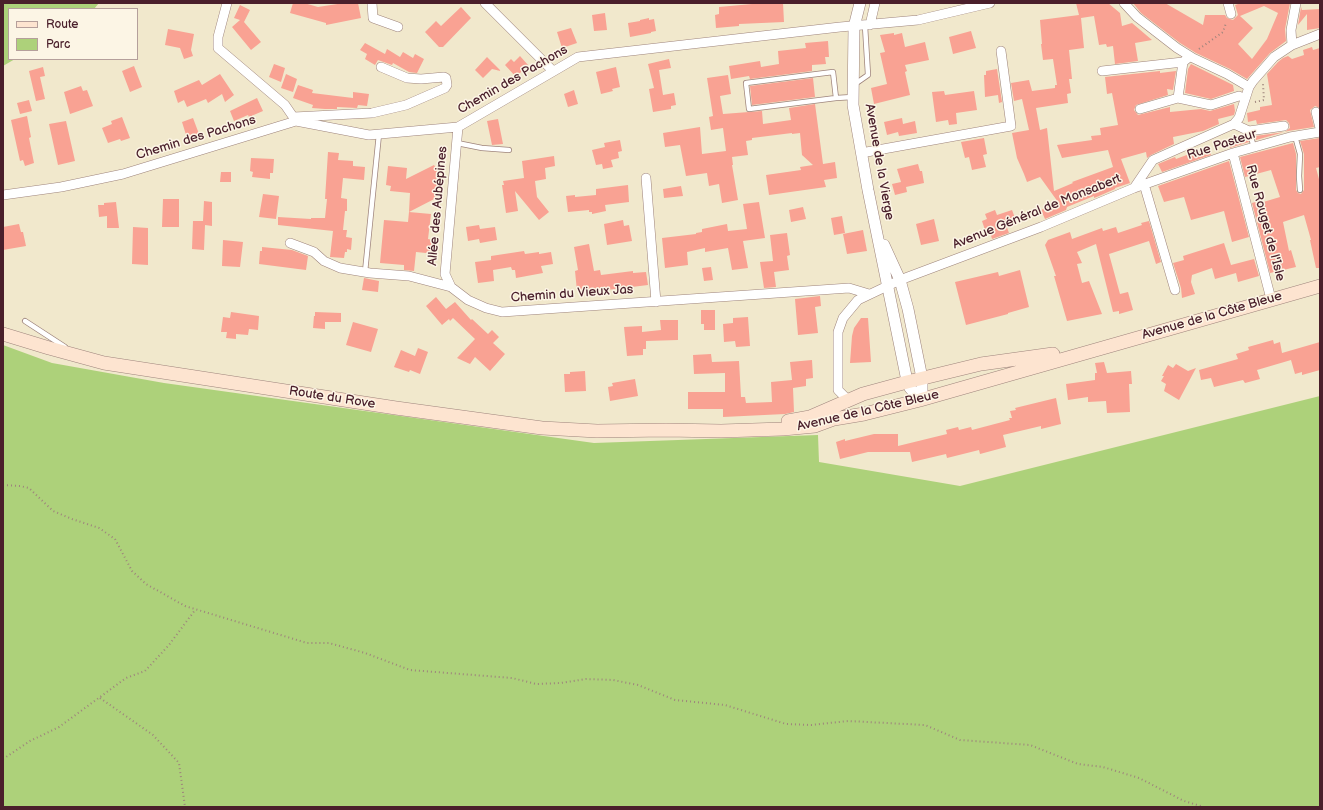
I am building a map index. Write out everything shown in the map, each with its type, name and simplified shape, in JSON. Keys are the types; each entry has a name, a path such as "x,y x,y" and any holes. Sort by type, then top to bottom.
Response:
{"main road":[{"name":"Avenue de la Côte Bleue","path":"666,430 722,431 815,426 842,418 920,400 1104,346 1320,286"},
{"name":"Route du Rove","path":"3,334 80,357 122,366 292,392 542,428 597,431 666,430"},
{"name":"Avenue de la Côte Bleue","path":"666,430 802,419 863,394 922,378 981,364 1104,346"}],"street":[{"path":"227,3 218,37 218,48 285,105 295,119 372,112 406,105 448,85 446,78 444,77 421,79 407,78 381,67"},
{"path":"372,3 373,18 398,27"},
{"path":"485,3 553,71"},
{"name":"Avenue de la Vierge","path":"860,3 863,26 853,85 853,105 861,154 877,231"},
{"path":"863,26 875,3"},
{"name":"Chemin des Pachons","path":"3,195 61,187 123,174 295,119 369,135 458,127 578,57 840,27 918,20 990,3"},
{"path":"1124,3 1138,17 1177,48 1186,59"},
{"path":"1228,3 1231,14"},
{"path":"1292,45 1291,30 1296,3"},
{"path":"1284,126 1249,131 1234,124 1239,118 1249,87 1274,57 1292,45 1320,34"},
{"path":"861,154 1011,126 1002,51"},
{"path":"1178,98 1186,59"},
{"path":"1102,71 1186,59 1227,74 1249,87"},
{"path":"1140,109 1178,98 1211,105 1239,96"},
{"path":"1316,112 1320,128"},
{"name":"Avenue Général de Monsabert","path":"848,400 838,390 838,332 843,318 858,300 919,272 1041,227 1134,188 1154,160 1234,124"},
{"name":"Allée des Aubépines","path":"451,287 445,274 458,127"},
{"name":"Rue Pasteur","path":"1134,188 1233,153 1295,136 1320,132"},
{"name":"Rue Rouget de l'Isle","path":"1233,153 1271,299"},
{"path":"646,178 656,302"},
{"path":"1144,184 1174,290"},
{"path":"877,231 900,280 922,378 922,393 920,400"},
{"path":"877,231 907,382 920,400"},
{"name":"Chemin du Vieux Jas","path":"290,243 314,252 324,261 340,268 364,272 409,276 451,287 468,300 486,308 502,312 849,288 869,294"}],"lane":[{"path":"836,98 833,72 746,83 749,109 853,96"},
{"path":"1249,131 1254,147"},
{"path":"364,272 380,134"},
{"path":"1295,136 1300,154 1298,176 1300,190"},
{"path":"457,143 482,148 509,150"},
{"path":"25,322 80,357"}],"path":[{"path":"1186,59 1224,32 1228,17 1231,14"},
{"path":"3,485 29,488 54,511 99,528 115,539 132,572 146,584 185,606 307,643 330,644 366,653 410,670 512,678 536,684 561,683 586,679 613,680 638,685 675,700 725,705 786,724 811,725 848,721 925,725 960,740 1030,745 1078,764 1103,767 1139,778 1184,801 1204,807"},
{"path":"3,759 30,741 59,727 126,678 145,670 169,645 195,609"},
{"path":"100,698 153,735 179,763 185,807"}],"green space":[{"path":"3,3 99,3 95,8 8,8 8,60 13,60 3,66"},
{"path":"3,345 52,363 164,383 594,443 818,435 819,462 960,486 1320,396 1320,807 3,807"}],"building":[{"path":"293,3 304,3 318,7 344,3 358,3 361,18 326,25 326,23 290,13"},
{"path":"763,3 783,3 784,22 739,24 739,26 716,28 715,15 719,14 719,7"},
{"path":"1076,3 1108,3 1120,13 1122,26 1132,23 1152,40 1135,43 1138,61 1115,64 1113,46 1107,47 1106,44 1099,45 1094,16 1081,18 1084,48 1069,50 1072,79 1069,79 1071,93 1067,94 1068,103 1036,108 1040,130 1047,128 1054,191 1073,183 1072,182 1113,167 1108,150 1062,158 1057,145 1092,140 1091,136 1101,135 1100,128 1118,125 1112,93 1107,94 1105,77 1160,71 1160,73 1176,71 1173,90 1167,89 1168,95 1136,105 1134,110 1138,115 1170,107 1170,112 1201,109 1210,111 1234,104 1235,111 1234,115 1218,119 1219,124 1203,131 1173,137 1174,144 1147,158 1146,152 1121,159 1130,183 1094,198 1094,196 1067,207 1066,210 1045,219 1041,210 1058,202 1040,177 1027,182 1017,158 1012,133 1029,130 1022,99 1014,101 1011,83 1029,80 1032,91 1055,88 1055,85 1057,85 1053,59 1043,60 1040,20 1079,15"},
{"path":"1133,3 1165,3 1203,25 1205,15 1225,15 1227,18 1233,20 1238,15 1235,5 1241,3 1290,3 1285,29 1286,41 1270,53 1247,79 1196,53 1180,43 1141,13","holes":["1264,6 1278,13 1267,39 1252,59 1238,44 1253,28 1240,16"]},
{"path":"240,5 250,10 244,22 261,42 251,50 232,27 240,20 234,18"},
{"path":"461,7 471,18 443,47 439,47 425,32 436,21 441,26"},
{"path":"1301,7 1302,10 1320,9 1320,28 1307,30 1307,14 1298,25"},
{"path":"605,13 607,30 594,31 592,15"},
{"path":"649,18 649,20 654,19 656,31 630,37 628,23"},
{"path":"571,28 577,43 562,48 557,32"},
{"path":"168,29 194,34 191,50 193,56 184,59 180,48 165,45"},
{"path":"971,31 976,48 953,54 949,37"},
{"path":"894,33 894,35 902,33 905,47 925,42 929,60 905,65 910,95 874,104 871,88 887,84 880,53 885,52 880,35"},
{"path":"828,41 829,57 825,57 826,64 812,65 812,71 750,79 749,76 731,79 729,66 760,61 761,67 779,64 778,51 806,48 805,43"},
{"path":"365,43 385,54 387,49 400,57 403,52 413,58 415,54 424,59 417,73 409,72 393,63 392,65 378,60 375,65 365,59 367,54 360,50"},
{"path":"1312,47 1313,50 1320,48 1320,108 1315,106 1310,110 1314,127 1285,132 1290,128 1289,123 1286,120 1257,124 1256,120 1248,122 1247,113 1260,110 1260,107 1272,105 1267,74 1278,62 1288,56 1292,59 1304,55 1303,50"},
{"path":"520,56 528,65 516,77 505,65 511,59 514,62"},
{"path":"487,57 501,71 492,69 483,78 475,70"},
{"path":"669,59 671,68 659,70 663,95 674,93 676,105 671,106 671,109 653,112 649,89 654,88 648,64"},
{"path":"274,64 285,68 281,82 269,77"},
{"path":"1191,64 1233,85 1234,91 1211,99 1185,93 1188,69"},
{"path":"134,66 142,87 130,92 122,71"},
{"path":"43,67 45,76 40,77 45,99 36,101 29,71"},
{"path":"616,67 620,87 612,89 613,91 601,94 596,72"},
{"path":"997,69 1002,102 999,103 998,95 985,97 984,75 986,75 986,71"},
{"path":"220,74 234,95 225,102 222,94 208,103 206,99 187,107 184,100 178,103 174,91 199,80 202,85"},
{"path":"286,74 297,79 293,92 281,88"},
{"path":"728,75 731,94 720,96 723,114 762,111 763,124 791,120 789,108 815,104 823,164 835,162 837,178 824,180 826,187 769,195 766,175 801,170 800,167 813,165 802,155 800,133 752,138 752,140 746,141 748,155 732,157 738,200 722,203 719,184 709,186 707,173 686,176 680,145 665,147 663,133 700,127 702,154 726,151 723,128 711,130 709,117 713,116 707,78"},
{"path":"813,78 815,97 752,105 750,86"},
{"path":"298,85 313,90 312,93 353,98 353,92 369,94 367,106 358,105 357,108 337,107 337,109 312,108 313,105 293,98"},
{"path":"81,86 83,91 87,90 93,106 70,114 64,92"},
{"path":"574,90 578,104 568,107 564,94"},
{"path":"944,91 945,95 974,91 977,110 956,113 957,124 949,125 948,120 936,122 932,92"},
{"path":"257,98 263,111 234,121 230,111"},
{"path":"29,100 32,111 20,114 17,103"},
{"path":"27,116 31,137 29,138 34,163 25,166 23,160 20,161 11,120"},
{"path":"122,117 130,138 121,141 120,139 108,143 102,128 112,124 111,121"},
{"path":"193,118 199,134 187,138 182,122"},
{"path":"902,118 903,124 915,121 917,133 899,136 898,132 887,135 884,122"},
{"path":"498,119 503,144 492,145 487,121"},
{"path":"66,121 75,161 58,165 49,124"},
{"path":"1284,132 1256,140 1255,136"},
{"path":"1242,134 1247,137 1249,142 1230,148 1229,145 1232,143 1231,138"},
{"path":"984,138 987,154 983,155 986,167 972,170 969,157 965,158 961,142"},
{"path":"1320,138 1320,167 1316,168 1320,183 1320,268 1316,268 1311,240 1304,215 1283,222 1289,251 1291,250 1296,267 1270,273 1252,203 1259,201 1260,203 1280,197 1271,170 1245,177 1240,157 1293,143 1296,154 1296,190 1301,194 1304,190 1304,154 1300,141"},
{"path":"620,140 622,151 618,152 619,158 611,160 613,167 603,169 602,164 596,165 592,150 605,147 604,143"},
{"path":"1208,147 1211,155 1162,172 1158,164 1175,157 1176,159"},
{"path":"328,152 339,153 338,160 353,161 353,166 365,167 364,180 343,178 341,198 347,199 347,211 345,211 343,230 347,230 346,237 352,238 351,250 347,249 344,258 330,257 333,231 278,225 278,217 311,219 325,218"},
{"path":"554,156 555,166 545,168 546,179 535,181 537,197 549,212 539,220 515,191 518,211 506,213 502,185 504,185 503,181 524,178 522,161"},
{"path":"251,158 274,159 273,173 270,173 270,179 252,177 253,172 250,171"},
{"path":"1229,161 1249,237 1232,242 1224,211 1191,220 1184,197 1164,202 1158,186"},
{"path":"918,164 920,171 922,171 924,183 906,187 907,192 895,195 892,184 901,182 897,169"},
{"path":"434,165 443,179 436,184 442,195 409,212 410,193 390,191 391,186 386,185 388,166 407,168 406,179"},
{"path":"221,172 231,172 231,182 220,182"},
{"path":"628,185 629,202 605,205 606,211 592,214 589,210 568,212 566,196 575,195 575,197 596,195 596,189"},
{"path":"681,186 683,196 664,198 663,189"},
{"path":"263,194 279,196 276,219 259,217"},
{"path":"163,199 179,199 179,227 162,227"},
{"path":"204,201 212,202 212,226 205,225 204,250 192,249 193,221 203,221"},
{"path":"116,202 119,228 107,228 107,216 99,217 98,205"},
{"path":"759,202 765,238 743,241 748,268 732,270 728,248 705,252 705,248 687,252 688,265 665,268 662,238 696,234 702,232 702,229 727,224 728,231 747,229 743,204"},
{"path":"803,207 806,219 791,222 789,210"},
{"path":"995,210 997,215 1012,210 1015,218 1005,222 1009,233 992,239 990,232 986,233 982,221 987,219 985,214"},
{"path":"409,212 431,214 428,239 437,241 436,254 416,252 414,271 404,270 404,265 380,263 384,220 408,222"},
{"path":"842,216 845,233 834,235 831,218"},
{"path":"934,219 939,241 921,245 916,224"},
{"path":"623,220 624,226 629,225 632,241 607,245 604,224"},
{"path":"1149,221 1161,262 1156,264 1149,241 1109,254 1120,294 1128,292 1133,310 1119,314 1119,311 1113,312 1096,244 1077,252 1082,263 1077,264 1082,283 1089,281 1102,314 1067,321 1054,276 1056,276 1045,245 1048,240 1070,232 1072,239 1102,228 1103,231 1116,227 1118,233 1142,225 1141,223"},
{"path":"19,224 21,232 23,232 26,246 3,250 3,227"},
{"path":"479,225 480,229 495,227 497,240 480,243 479,239 468,241 466,227"},
{"path":"133,227 148,228 148,265 132,264"},
{"path":"863,230 867,251 847,254 843,234"},
{"path":"787,233 790,255 787,256 789,270 774,272 776,287 764,288 760,262 773,261 770,235"},
{"path":"223,240 243,242 240,267 222,266"},
{"path":"1224,243 1231,265 1254,259 1259,276 1238,282 1236,273 1215,279 1212,268 1192,275 1191,282 1195,294 1182,298 1181,288 1173,263 1184,260 1183,256"},
{"path":"589,244 594,271 600,270 601,275 633,271 633,273 646,272 648,285 607,290 608,293 599,294 598,289 577,291 575,271 578,270 574,247"},
{"path":"262,247 292,250 308,256 306,270 259,264 260,251 262,251"},
{"path":"524,251 525,254 551,252 553,264 541,266 543,273 516,278 515,270 512,270 511,267 493,270 494,281 478,283 475,262 491,260 491,256"},
{"path":"711,267 713,280 704,281 702,268"},
{"path":"1020,270 1029,307 966,325 955,282 998,272 999,276"},
{"path":"364,278 379,281 378,292 362,290"},
{"path":"820,296 821,306 815,307 818,333 798,335 795,299"},
{"path":"436,297 446,309 455,302 471,320 472,319 488,334 492,330 499,337 493,343 505,354 490,371 475,357 470,364 457,358 475,339 453,318 450,321 449,319 442,325 426,306"},
{"path":"701,310 715,310 715,330 704,330 704,324 701,324"},
{"path":"231,312 259,316 258,330 249,329 248,335 236,334 236,339 226,338 227,332 221,332 223,317 230,318"},
{"path":"315,312 341,313 341,322 325,322 325,329 313,328"},
{"path":"748,317 750,346 736,347 735,341 724,342 723,324 733,323 733,318"},
{"path":"861,318 868,318 871,362 850,363 852,336 854,328"},
{"path":"660,320 678,320 678,340 646,341 646,349 643,349 643,355 627,356 624,327 642,326 642,332 661,330"},
{"path":"353,322 378,329 371,352 346,345"},
{"path":"1273,340 1274,344 1280,342 1282,353 1320,342 1320,370 1302,375 1302,372 1295,374 1291,360 1257,370 1260,379 1245,383 1243,380 1214,387 1211,378 1201,380 1199,370 1238,359 1236,354 1249,350 1248,347"},
{"path":"418,348 428,352 420,374 410,370 409,372 394,367 401,350 415,356"},
{"path":"711,354 712,362 739,361 741,397 745,397 746,403 772,402 771,382 792,380 790,362 812,360 813,378 806,379 806,386 793,388 794,412 785,414 723,417 723,409 688,409 688,392 725,392 725,373 694,374 693,355"},
{"path":"1104,362 1107,373 1131,371 1132,384 1129,384 1130,412 1107,413 1106,401 1088,402 1088,397 1068,400 1066,384 1095,380 1095,373 1097,373 1095,363"},
{"path":"1176,364 1188,371 1196,368 1179,400 1164,391 1166,384 1161,381 1168,365 1173,368"},
{"path":"585,371 586,391 565,392 564,374"},
{"path":"635,379 638,396 610,401 608,387 613,386 612,383"},
{"path":"1056,398 1061,424 1041,429 1041,426 1003,435 1006,447 980,454 979,450 947,458 946,454 912,462 910,452 868,452 840,459 836,442 845,439 845,441 874,434 898,434 898,446 947,434 946,430 958,427 959,430 971,427 972,430 1010,420 1009,418 1012,418 1010,411 1016,410 1015,408"}]}
